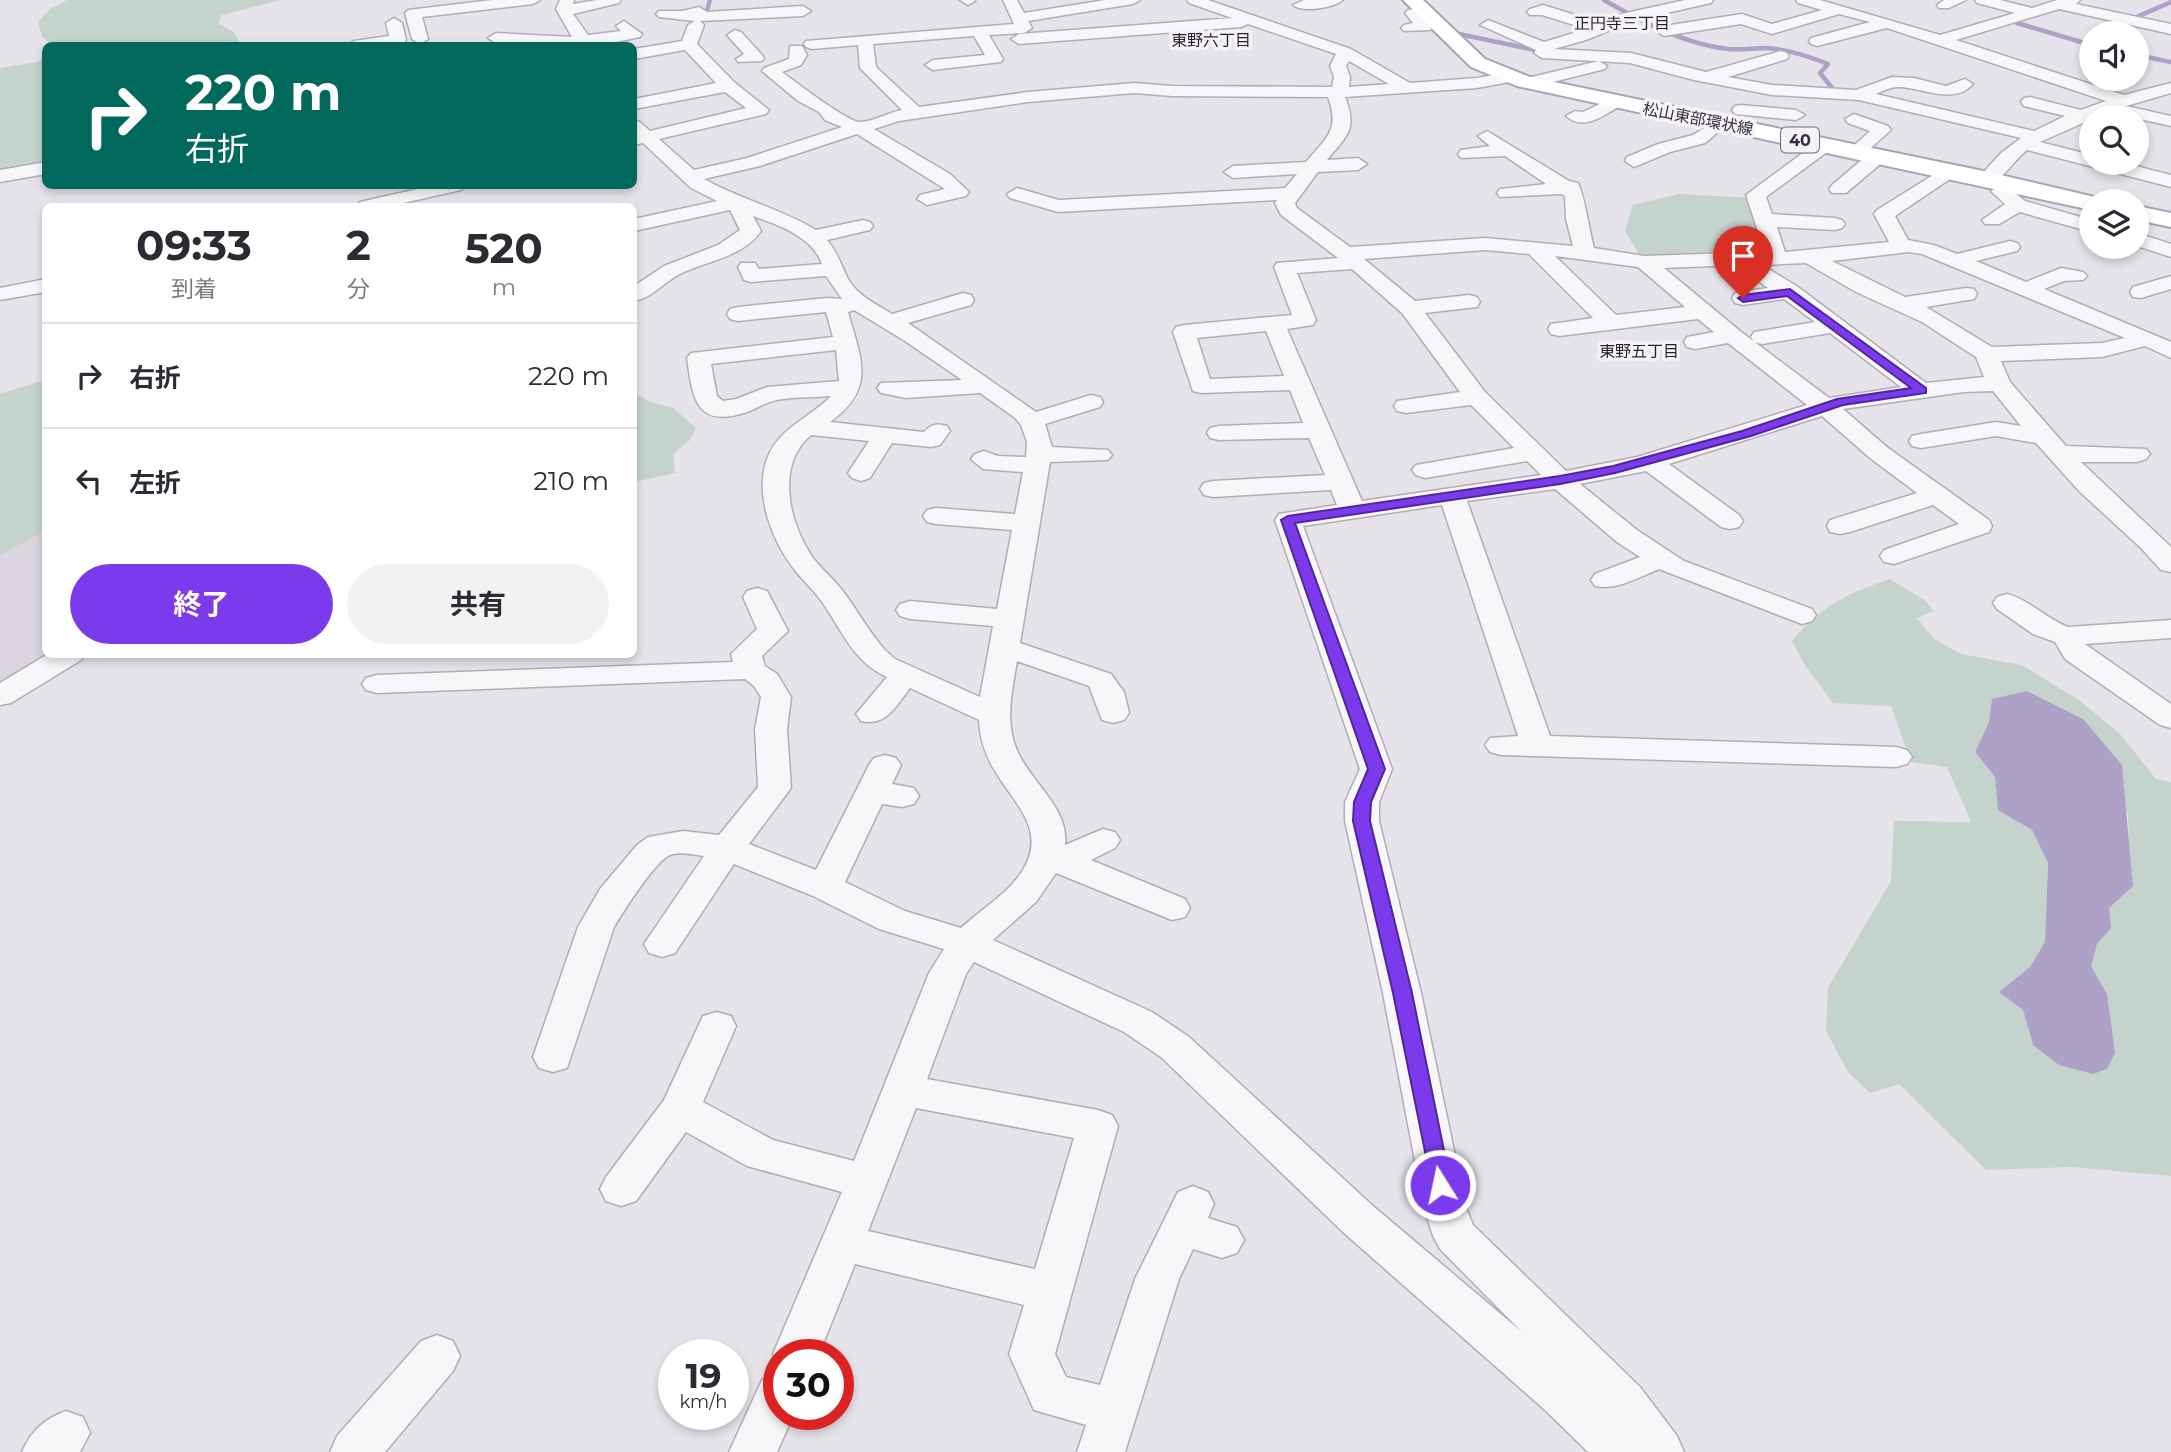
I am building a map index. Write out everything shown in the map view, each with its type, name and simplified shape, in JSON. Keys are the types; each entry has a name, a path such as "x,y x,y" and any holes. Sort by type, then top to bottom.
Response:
{"main road":[{"name":"松山東部環状線","path":"1418,6 1478,63 1523,64 1614,102 1733,115 1825,145 2079,200"},
{"path":"2149,215 2171,220"}],"street":[{"path":"419,39 413,13 533,0"},
{"path":"585,42 566,19 565,4 580,9 614,0"},
{"path":"1011,9 1133,0"},
{"path":"1195,0 1345,52 1407,88"},
{"path":"1803,0 1940,40 2171,121"},
{"path":"1982,0 2032,13"},
{"path":"1523,64 1626,18 1691,1"},
{"path":"1940,40 2065,2 2171,29"},
{"path":"1409,28 1426,27 1413,13 1418,6"},
{"path":"1551,19 1588,6"},
{"path":"1114,26 1216,8"},
{"path":"927,199 959,192 916,169 878,145 856,127 831,116 825,108 770,71 795,62 799,55 869,37 982,36 1024,28 1011,9"},
{"path":"664,14 682,16 700,10 803,11"},
{"path":"691,42 700,10"},
{"path":"1535,12 1543,10 1551,19 1580,37"},
{"path":"1664,31 1742,19 1772,29 1839,10"},
{"path":"1626,18 1689,42"},
{"path":"1551,19 1601,28"},
{"path":"1019,39 1072,42 1253,22"},
{"path":"384,42 398,40 394,23"},
{"path":"1816,41 1850,37 1887,23"},
{"path":"1489,25 1523,64 1601,66"},
{"path":"596,42 634,34 624,26"},
{"path":"637,53 691,42 757,34"},
{"path":"735,35 756,58 744,59"},
{"path":"934,67 995,59 982,36"},
{"path":"869,37 860,60 915,113"},
{"path":"496,38 557,42"},
{"path":"638,134 692,120 760,110 731,89 706,63 691,42"},
{"path":"1345,52 1338,66 1342,71 1341,88 1336,95 1344,116 1341,131 1291,192 1285,203 1288,211 1410,308 1477,397 1560,480 1627,536 1660,559 1692,575 1802,615"},
{"path":"1223,107 1286,91 1338,92 1407,88 1523,64 1631,58 1685,73 1755,87 1859,95 2038,138 2079,156"},
{"path":"1709,77 1780,59"},
{"path":"682,67 706,63"},
{"path":"1657,79 1685,73"},
{"path":"1867,73 1892,82 1914,83 1947,91 1965,84"},
{"path":"637,104 784,82"},
{"path":"1837,103 1892,82"},
{"path":"2074,85 2033,100 2079,114"},
{"path":"1733,115 1742,94 1755,87"},
{"path":"690,177 753,162 856,127 915,113 1028,97 1134,88 1244,102"},
{"path":"2110,105 2171,88"},
{"path":"1286,91 1289,111"},
{"path":"1575,116 1586,118 1614,102"},
{"path":"1634,161 1699,139 1733,115 1790,110"},
{"path":"1914,122 1944,114"},
{"path":"732,116 754,133"},
{"path":"2079,118 2010,153 1994,180 2007,199 2018,205 2079,223"},
{"path":"1839,189 1868,154 1882,130 1854,119"},
{"path":"638,134 705,189 736,203 772,214 813,237 829,254 849,304"},
{"path":"1487,136 1575,194 1576,219 1585,253"},
{"path":"2038,138 2079,139"},
{"path":"1679,145 1693,157"},
{"path":"1778,260 1756,195 1825,145"},
{"path":"1467,154 1507,150"},
{"path":"1233,172 1359,164"},
{"path":"0,176 42,169"},
{"path":"1949,171 1884,214 1899,242 1956,260 2171,351"},
{"path":"2134,175 2171,181"},
{"path":"1507,193 1590,185"},
{"path":"368,199 410,189"},
{"path":"368,199 434,189"},
{"path":"1017,194 1058,206 1291,192"},
{"path":"637,224 736,203"},
{"path":"637,293 671,271 746,237 751,231 736,203"},
{"path":"1992,220 2018,205"},
{"path":"1765,220 1835,224"},
{"path":"813,237 863,226"},
{"path":"1299,383 1202,386 1184,332 1305,320 1284,267 1350,258 1442,246 1485,244 1533,247 1644,262 1778,260 1899,242 1933,232"},
{"path":"2149,243 2171,251"},
{"path":"1533,247 1610,322"},
{"path":"1956,260 2010,247"},
{"path":"1810,257 1864,287 1905,304 1986,353 2007,355 2102,350 2148,339"},
{"path":"1743,261 1790,292 1922,391"},
{"path":"1644,262 1700,312 1979,526 1894,556"},
{"path":"748,267 751,276 833,269"},
{"path":"2027,289 2061,274 2076,276"},
{"path":"2141,292 2171,282"},
{"path":"0,294 42,286"},
{"path":"1743,298 1790,292"},
{"path":"1905,304 1966,294"},
{"path":"888,322 963,300"},
{"path":"1410,308 1469,302"},
{"path":"849,304 837,312 852,372 847,388 833,410 790,440 780,458 775,496 779,512 800,559 832,595 869,655 905,675 994,715"},
{"path":"738,313 849,304 913,336 1031,421 1040,436 1038,460 1006,633 994,715 994,734 1004,759 1041,812 1050,833 1054,858"},
{"path":"1559,329 1700,312"},
{"path":"1274,324 1346,495"},
{"path":"1762,337 1833,326"},
{"path":"1695,342 1732,337"},
{"path":"845,342 699,358 705,400 718,409 741,405 767,394 847,388"},
{"path":"1986,353 1999,384 2052,445 2088,485 2151,542 2171,564"},
{"path":"1213,489 1346,495 1452,495 1560,480 1649,461 1841,402 1999,384"},
{"path":"889,388 906,390 985,386"},
{"path":"1406,406 1477,397"},
{"path":"1031,421 1091,402"},
{"path":"807,427 931,440 938,431"},
{"path":"1922,441 1996,429 2052,445 2135,450"},
{"path":"1219,433 1318,430"},
{"path":"861,473 884,437"},
{"path":"1425,470 1533,453"},
{"path":"984,459 992,464 1099,455"},
{"path":"1649,461 1730,521"},
{"path":"1346,495 1288,520 1376,769 1362,802 1362,821 1405,1006 1444,1208 1455,1236 1606,1384 1660,1452"},
{"path":"1452,495 1477,603 1537,746"},
{"path":"1840,526 1937,495"},
{"path":"936,516 1027,523"},
{"path":"1605,580 1660,559"},
{"path":"751,670 746,654 773,631 757,597"},
{"path":"2004,604 2026,618 2066,636 2076,653 2171,718"},
{"path":"910,610 1006,633 1100,680 1109,692 1113,713"},
{"path":"2066,636 2171,629"},
{"path":"0,696 63,658"},
{"path":"377,684 751,670 766,680 776,697 771,729 775,788 727,848 662,944"},
{"path":"872,714 905,675"},
{"path":"1501,745 1895,755"},
{"path":"825,887 886,784"},
{"path":"802,1339 948,973 967,943 1020,895 1054,858 1104,840"},
{"path":"553,1057 596,927 613,898 649,853 660,845 683,842 727,848 825,887 892,920 967,943 1138,1022 1175,1047 1358,1219 1562,1395 1621,1452"},
{"path":"1054,858 1172,908"},
{"path":"621,1189 680,1109 717,1026"},
{"path":"901,1090 1098,1126 1032,1354 1051,1395 1116,1410"},
{"path":"680,1109 762,1154 867,1182"},
{"path":"1101,1452 1157,1279 1199,1224"},
{"path":"842,1243 1049,1293"},
{"path":"354,1452 437,1356"},
{"path":"753,1452 763,1430"}],"shaded area":[{"path":"67,0 280,0 222,15 218,23 234,32 239,42 49,42 42,37 38,22 50,9"},
{"path":"42,60 42,165 0,172 0,68"},
{"path":"1679,194 1750,198 1769,257 1642,259 1625,231 1633,205"},
{"path":"42,381 42,658 57,658 0,690 0,394"},
{"path":"42,381 42,533 0,555 0,394"},
{"path":"637,395 673,408 696,428 690,440 673,454 675,473 637,481"},
{"path":"1890,579 1926,601 1933,611 1917,618 1934,639 1961,654 2022,665 2079,700 2121,735 2156,779 2171,782 2171,1176 2071,1167 1986,1170 1899,1084 1870,1093 1848,1072 1826,1031 1828,988 1891,881 1894,821 1971,822 1947,767 1911,762 1891,706 1833,703 1804,664 1792,641 1836,602","holes":["1992,699 2128,814 2129,846 2108,908 2111,928 2097,944 2091,966 2107,994 2033,1045 2023,1010 1999,992 2030,967 2045,942 2048,863 2032,830 1999,810 1995,777 1975,752 1989,722"]},
{"path":"2027,691 2083,719 2122,765 2133,886 2109,908 2111,928 2097,944 2091,966 2107,994 2115,1053 2107,1069 2093,1074 2059,1065 2033,1045 2023,1010 1999,992 2030,967 2045,942 2048,863 2032,830 1998,810 1995,777 1975,752 1989,722 1992,699"}],"waterway":[{"path":"706,14 710,0"},
{"path":"1604,0 1648,24 1695,42 1728,49 1782,50 1828,64 1820,73 1837,94"},
{"path":"2132,19 2171,2"},
{"path":"2017,23 2079,41"},
{"path":"1459,34 1535,50"},
{"path":"2149,57 2171,62"}],"district":[{"name":"正円寺三丁目","path":"1622,23"},
{"name":"東野六丁目","path":"1211,40"},
{"name":"東野五丁目","path":"1639,351"}],"route":[{"path":"1440,1185 1402,993 1362,821 1362,802 1376,769 1288,520 1560,480 1642,464 1841,402 1922,391 1790,292 1743,298"}]}
